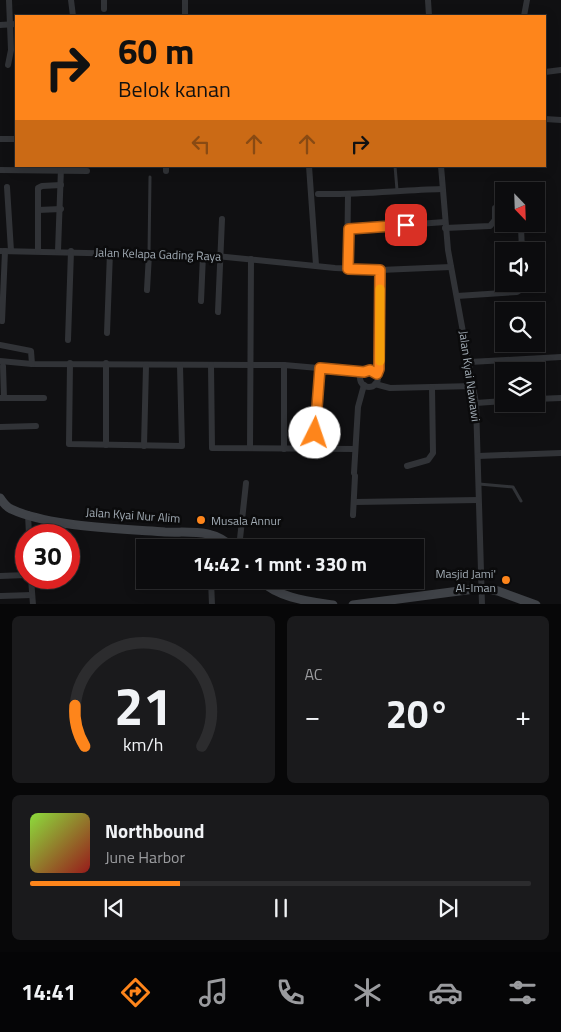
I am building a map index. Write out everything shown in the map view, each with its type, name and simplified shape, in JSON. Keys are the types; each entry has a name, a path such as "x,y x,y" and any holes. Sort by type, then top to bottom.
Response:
{"street":[{"path":"8,65 12,50 13,24 9,0"},
{"path":"72,0 73,15"},
{"path":"104,0 104,9"},
{"path":"185,0 185,15"},
{"path":"428,0 428,15"},
{"path":"524,15 527,0"},
{"path":"0,25 13,24"},
{"path":"546,72 561,70"},
{"path":"546,119 561,120"},
{"path":"0,139 15,139"},
{"path":"309,167 316,265"},
{"name":"Jalan Kyai Nawawi","path":"441,167 445,225 451,267 470,362 476,403 482,604"},
{"path":"0,170 61,168 87,170"},
{"path":"58,251 61,168"},
{"path":"38,251 38,188 61,185"},
{"path":"2,321 7,187"},
{"path":"318,194 348,195 397,190 442,189"},
{"path":"348,195 348,269"},
{"path":"38,210 61,209"},
{"path":"218,312 222,219"},
{"path":"349,229 445,225 490,226 495,220"},
{"name":"Jalan Kelapa Gading Raya","path":"5,251 203,255 348,269 380,270 451,267"},
{"path":"68,340 71,251"},
{"path":"107,333 110,252"},
{"path":"147,290 149,254"},
{"path":"201,301 203,255"},
{"path":"250,448 251,259"},
{"path":"376,384 380,363 380,270"},
{"path":"457,296 517,292"},
{"path":"0,345 31,351 32,364"},
{"path":"470,362 561,357"},
{"path":"70,363 68,442 70,444 182,449 180,366"},
{"path":"44,398 2,398 2,364 106,363 146,366 284,366 364,372 370,370 377,374"},
{"path":"106,363 106,445"},
{"path":"211,365 212,448 355,449"},
{"path":"144,446 146,366"},
{"path":"284,366 284,448"},
{"path":"314,449 320,368"},
{"path":"364,372 361,380 364,385 370,387 376,384 390,388 474,386"},
{"path":"353,515 358,406 364,385"},
{"path":"407,466 428,460 434,453 432,388"},
{"path":"545,399 561,398"},
{"path":"476,403 495,402"},
{"path":"0,427 36,426"},
{"path":"478,456 561,453"},
{"path":"240,539 246,483"},
{"name":"Jalan Kyai Nur Alim","path":"0,499 11,509 64,523 166,532 209,533 222,539"},
{"path":"355,502 478,500"},
{"path":"28,514 28,524"},
{"path":"209,533 209,539"},
{"path":"0,576 15,575"},
{"path":"353,604 482,588 498,591 536,604"},
{"path":"32,589 33,604"},
{"path":"211,589 212,604"},
{"path":"271,589 285,595 333,604"},
{"path":"1,596 32,595"},
{"path":"424,595 425,604"}],"lane":[{"path":"395,167 397,190"},
{"path":"149,254 150,177"},
{"path":"478,484 513,487 521,501"}],"slow traffic":[{"path":"380,289 380,361"}],"place":[{"name":"Musala Annur","path":"201,520"},
{"name":"Masjid Jami' Al-Iman","path":"506,580"}],"route":[{"path":"315,433 320,368 364,372 373,370 377,374 379,369 380,270 348,269 349,229 406,225"}]}
